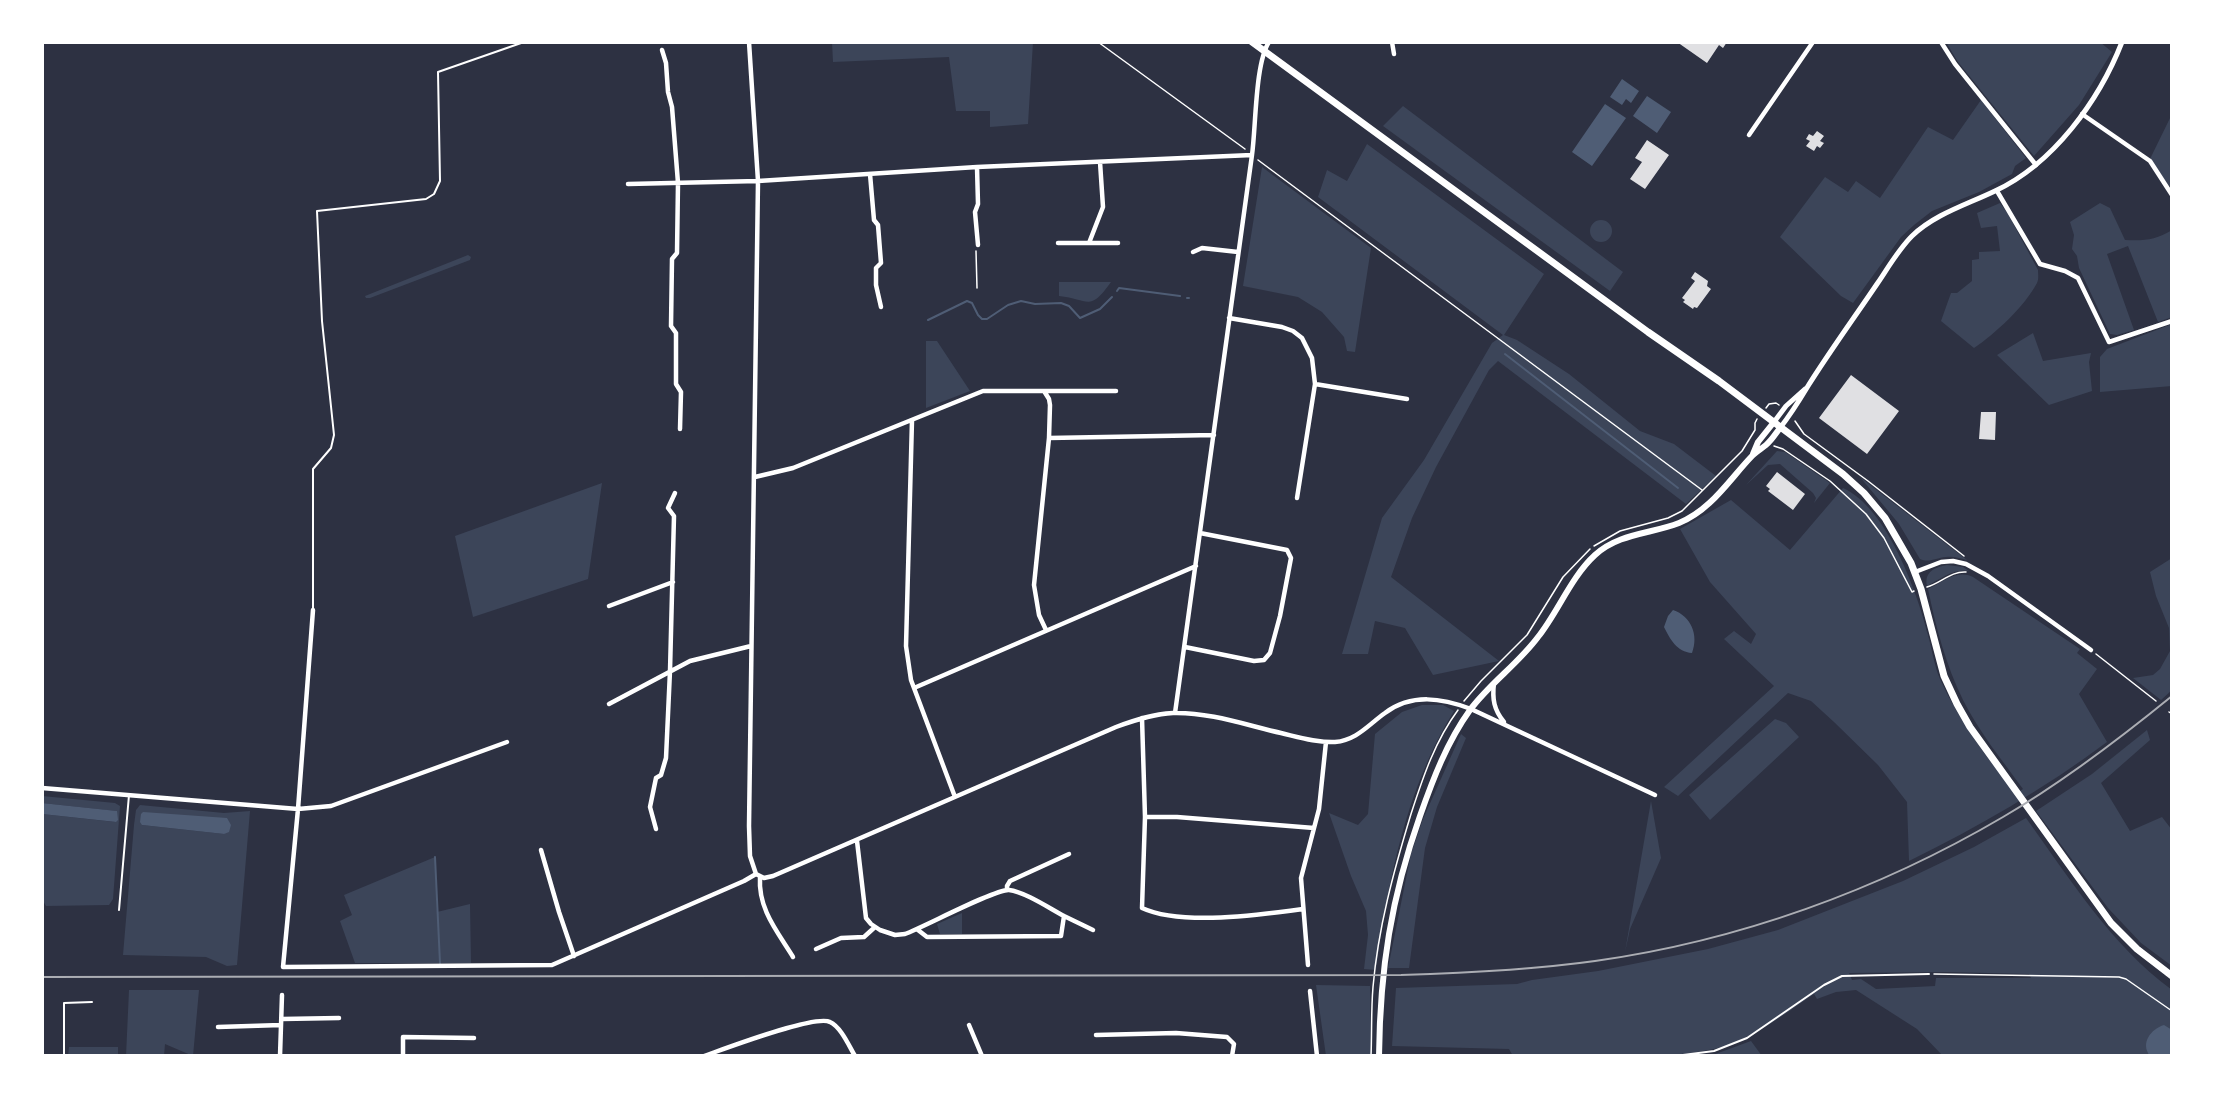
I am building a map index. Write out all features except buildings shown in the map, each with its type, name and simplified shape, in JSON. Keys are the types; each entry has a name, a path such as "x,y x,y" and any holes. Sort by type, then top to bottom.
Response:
{"main road":[{"path":"1252,42 1762,413 1843,474 1864,493 1899,540 1915,572 1944,676 1967,722 2111,923 2137,949 2172,976"},
{"path":"1753,454 1758,442 1773,422"},
{"path":"1379,1056 1383,967 1395,896 1412,838 1439,764 1458,729 1495,682 1540,636 1572,585 1595,555 1622,539 1670,526 1693,515 1715,498 1753,454 1770,442 1780,428"}],"street":[{"path":"748,42 758,182 750,850 751,866 758,876 763,906 793,957"},
{"path":"1175,713 1252,155 1263,50 1269,42"},
{"path":"1392,42 1394,54"},
{"path":"1749,135 1813,42"},
{"path":"1941,42 1955,64 2036,165"},
{"path":"1780,428 1796,408 1808,386 1896,256 1913,235 1935,218 1997,190 2036,165 2082,114 2102,83 2122,42"},
{"path":"662,50 672,107 678,183 677,253 672,259 671,326 676,333 676,384 681,392 680,429"},
{"path":"2082,114 2150,161 2172,195"},
{"path":"628,184 758,182 977,167 1252,155"},
{"path":"1089,243 1103,207 1100,162"},
{"path":"977,167 978,204 975,212 978,245"},
{"path":"870,174 874,220 878,225 881,263 876,268 876,285 881,307"},
{"path":"1997,190 2040,264 2066,271 2081,282 2109,342 2172,321"},
{"path":"1058,243 1118,243"},
{"path":"1193,252 1202,248 1238,252"},
{"path":"1229,318 1282,327 1302,338 1312,358 1315,384 1297,498"},
{"path":"1315,384 1407,399"},
{"path":"1773,422 1786,406 1808,386"},
{"path":"755,477 768,476 793,468 984,391 1116,391"},
{"path":"1044,391 1050,405 1034,585 1039,615 1047,630"},
{"path":"912,420 906,646 914,688 956,797"},
{"path":"1048,438 1214,435"},
{"path":"656,829 650,807 656,778 661,775 666,758 674,516 668,508 675,493"},
{"path":"1185,646 1254,661 1264,660 1270,653 1276,632 1291,558 1287,550 1200,533"},
{"path":"1915,572 1941,562 1953,561 1966,564 1988,576 2091,650"},
{"path":"914,688 1196,566"},
{"path":"609,606 673,582"},
{"path":"314,610 283,967 552,965 744,881 758,876 767,878 857,841 1116,727 1142,718 1175,713 1205,716 1326,742 1349,740 1385,713 1409,701 1421,698 1443,700 1472,709 1506,724 1655,795"},
{"path":"609,704 690,661 751,646"},
{"path":"1495,682 1493,702 1495,710 1506,724"},
{"path":"1142,718 1144,817 1142,908 1179,917 1254,916 1303,909"},
{"path":"42,788 298,809 331,806 507,742"},
{"path":"1308,964 1301,878 1319,809 1326,742"},
{"path":"1144,817 1177,817 1314,828"},
{"path":"857,841 865,912 868,921 875,927 901,936 1007,890 1020,894 1093,930"},
{"path":"541,850 574,956"},
{"path":"1007,890 1010,881 1069,854"},
{"path":"918,930 927,937 1061,936 1064,916"},
{"path":"816,949 841,938 864,937 875,927"},
{"path":"1310,991 1317,1056"},
{"path":"280,1056 282,995"},
{"path":"218,1027 339,1018"},
{"path":"704,1056 795,1026 821,1020 831,1022 837,1027 855,1056"},
{"path":"969,1025 982,1056"},
{"path":"1096,1035 1176,1033 1227,1037 1233,1044 1232,1056"},
{"path":"403,1056 403,1037 474,1038"}],"lane":[{"path":"314,610 313,469 331,448 334,435 319,293 317,211 426,199 434,194 440,180 438,72 524,42"},
{"path":"119,910 129,795"},
{"path":"1675,1056 1714,1051 1747,1038 1824,985 1842,976 1929,974"},
{"path":"64,1056 64,1003 92,1002"}],"path":[{"path":"1098,42 1703,490"},
{"path":"977,288 975,253 978,245"},
{"path":"1371,1056 1372,988 1386,904 1399,854 1432,755 1448,723 1481,681 1527,635 1563,576 1588,550 1603,539 1620,531 1677,515 1742,451 1762,413 1769,404 1776,403"},
{"path":"1797,426 1804,434 1963,555"},
{"path":"1770,442 1777,448 1784,449 1835,485"},
{"path":"2091,650 2156,702"},
{"path":"1929,974 2119,977 2126,979 2172,1011"}],"shaded area":[{"path":"832,42 1033,42 1028,124 990,127 990,111 956,111 949,57 833,62"},
{"path":"1946,42 2100,42 2112,52 2079,105 2034,156 1958,62"},
{"path":"1622,79 1639,91 1631,103 1626,99 1622,105 1610,97"},
{"path":"1647,96 1671,112 1657,133 1633,116"},
{"path":"1981,100 2026,158 2015,166 2012,174 1979,192 1932,211 1914,225 1901,237 1853,303 1841,296 1780,237 1825,177 1848,192 1856,181 1880,198 1928,127 1953,140"},
{"path":"1605,104 1626,118 1592,166 1572,152"},
{"path":"1403,106 1623,272 1610,291 1383,126"},
{"path":"2172,114 2172,185 2169,186 2150,159"},
{"path":"1367,144 1544,274 1504,335 1517,340 1569,374 1640,431 1674,444 1716,476 1686,504 1498,361 1489,370 1436,467 1412,518 1391,577 1499,661 1433,675 1405,628 1375,621 1368,654 1342,654 1382,518 1424,460 1492,343 1503,335 1318,197 1327,170 1347,181"},
{"path":"1262,167 1371,248 1355,352 1347,351 1344,337 1322,312 1298,297 1243,286"},
{"path":"2000,203 2038,270 2038,280 2032,292 2017,310 1974,348 1941,321 1951,293 1957,293 1972,281 1972,260 1979,259 1979,252 2000,251 1997,226 1981,228 1977,213"},
{"path":"2100,203 2110,208 2125,240 2150,239 2172,230 2172,317 2158,322 2128,246 2107,254 2134,330 2117,335 2110,334 2072,249 2074,235 2070,222"},
{"path":"1597,220 1605,220 1612,227 1612,235 1605,242 1597,242 1590,235 1590,227"},
{"path":"468,255 471,257 470,260 370,298 365,296"},
{"path":"1059,282 1111,282 1098,298 1088,302 1059,296"},
{"path":"2172,324 2172,386 2100,392 2100,357 2107,349"},
{"path":"2033,333 2043,361 2091,353 2089,362 2092,391 2049,405 1997,355"},
{"path":"926,341 937,341 970,391 926,408"},
{"path":"1777,451 1785,452 1830,483 1814,503 1816,498 1813,493 1780,464 1768,465 1746,485"},
{"path":"1860,477 1967,560 1951,557 1920,559 1899,524"},
{"path":"602,483 588,579 473,617 455,536"},
{"path":"1843,488 1859,498 1873,513 1898,552 1923,617 1940,679 1974,738 2015,794 2023,789 1976,723 1951,673 1934,618 1928,589 1955,575 1973,577 2080,649 2077,653 2097,669 2079,694 2107,742 2059,776 2010,806 1909,861 1907,802 1878,765 1834,722 1811,701 1788,693 1678,796 1664,787 1774,686 1724,639 1734,631 1751,644 1756,634 1710,582 1680,529 1731,500 1790,550"},
{"path":"2172,558 2172,690 2161,700 2133,678 2153,675 2160,669 2170,651 2169,628 2156,596 2150,572"},
{"path":"1947,565 1963,567 1969,571 1953,573 1927,586 1927,577 1931,571"},
{"path":"1673,610 1685,617 1692,627 1695,640 1692,653 1678,647 1664,627"},
{"path":"1422,705 1443,705 1454,711 1437,741 1411,803 1393,869 1376,970 1364,969 1368,935 1366,911 1329,813 1358,825 1368,814 1375,734 1402,712"},
{"path":"1775,719 1786,723 1799,737 1710,820 1689,795"},
{"path":"2147,730 2150,740 2101,783 2130,831 2162,817 2172,830 2172,966 2141,943 2108,908 2036,811 2092,774"},
{"path":"1461,734 1466,738 1437,807 1425,848 1409,968 1388,968 1411,854 1423,819"},
{"path":"42,796 115,803 120,806 113,899 109,905 46,906 42,899 42,814 115,822 116,811 42,803"},
{"path":"1651,801 1661,858 1630,929 1625,952"},
{"path":"42,803 117,811 118,820 116,822 42,814"},
{"path":"140,805 224,813 250,811 237,965 227,966 206,957 123,955 136,810","holes":["227,818 224,834 142,825"]},
{"path":"143,812 227,818 231,825 229,832 224,834 142,825 140,822"},
{"path":"2026,818 2075,887 2111,932 2130,953 2172,990 2172,1056 1943,1056 1917,1029 1856,990 1836,992 1817,999 1814,994 1767,1026 1741,1040 1714,1049 1690,1053 1640,1057 1513,1056 1509,1049 1392,1046 1396,988 1517,984 1598,971 1708,949 1778,930 1903,881 1974,847","holes":["1849,973 2029,974 2031,978 1936,978 1935,986 1876,989 1861,979 1852,980"]},
{"path":"435,857 437,912 470,904 471,963 355,963 340,921 352,915 344,895"},
{"path":"962,913 962,934 940,934 937,924"},
{"path":"1316,985 1370,986 1371,1056 1326,1056"},
{"path":"129,990 199,990 193,1056 165,1044 164,1056 126,1056"},
{"path":"2164,1025 2172,1030 2172,1056 2150,1056 2146,1046 2148,1037"},
{"path":"1751,1041 1762,1056 1710,1056"},
{"path":"69,1047 118,1047 118,1056 68,1056"}],"waterway":[{"path":"1117,291 1119,288 1180,296"},
{"path":"928,320 967,301 972,303 982,319 987,319 1008,305 1021,301 1035,304 1061,303 1069,306 1080,318 1100,309 1112,297"},
{"path":"1505,354 1678,488"},
{"path":"435,857 440,963"}],"railway":[{"path":"42,977 1401,975 1498,971 1595,961 1649,952 1754,926 1806,909 1907,867 1956,843 2047,790 2172,696"}]}
